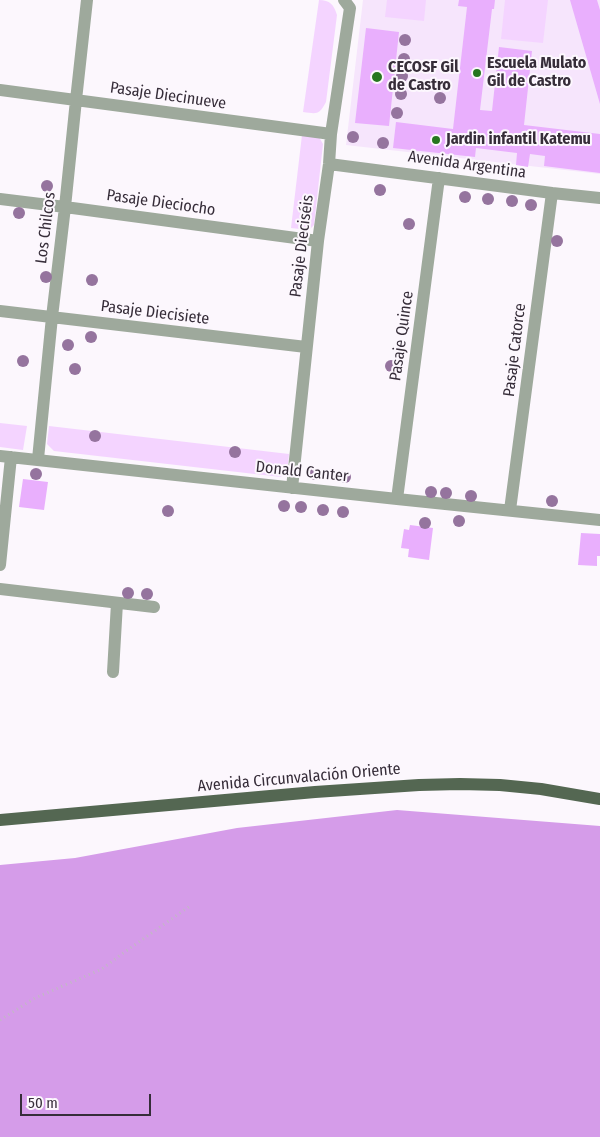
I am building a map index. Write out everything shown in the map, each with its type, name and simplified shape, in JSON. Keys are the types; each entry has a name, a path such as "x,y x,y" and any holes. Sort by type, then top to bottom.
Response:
{"main road":[{"name":"Avenida Circunvalación Oriente","path":"0,820 419,785 460,784 541,789 600,799"}],"street":[{"name":"Los Chilcos","path":"38,460 87,0"},
{"name":"Pasaje Dieciséis","path":"292,488 318,241 329,164 347,4"},
{"name":"Pasaje Diecinueve","path":"0,90 331,134"},
{"name":"Avenida Argentina","path":"329,164 600,198"},
{"name":"Pasaje Quince","path":"396,499 439,178"},
{"name":"Pasaje Catorce","path":"510,510 552,193"},
{"name":"Pasaje Dieciocho","path":"0,199 66,206 318,241"},
{"name":"Pasaje Diecisiete","path":"0,311 306,347"},
{"name":"Donald Canter","path":"6,456 600,520"},
{"path":"0,565 6,456"},
{"path":"0,589 154,607"},
{"path":"113,672 118,603"}],"path":[{"path":"0,1020 35,998 102,969 190,906"}],"shaded area":[{"path":"319,0 331,4 337,15 326,102 317,113 312,113 303,112"},
{"name":"Escuela Mulato Gil de Castro","path":"363,0 600,0 600,174 346,145"},
{"path":"387,0 426,0 424,21 385,17"},
{"path":"505,0 548,0 543,43 501,39"},
{"path":"302,135 319,137 323,144 314,225 309,230 291,228"},
{"path":"0,423 27,426 23,450 0,447"},
{"path":"49,426 289,454 288,464 281,477 54,451 47,444"},
{"path":"397,810 600,826 600,1137 0,1137 0,865 75,858 237,828"}],"building":[{"path":"459,0 495,0 494,9 492,9 480,110 492,111 499,47 532,51 524,125 600,134 600,173 544,166 545,156 530,154 528,167 516,165 517,153 476,148 475,157 393,148 396,122 453,129 467,7 458,6"},
{"path":"570,0 597,0 600,10 600,104"},
{"name":"CECOSF Gil de Castro","path":"366,28 399,32 389,126 355,123"},
{"path":"23,479 48,482 44,510 19,507"},
{"path":"410,525 433,528 429,560 408,557 409,549 401,548 404,529 409,530"},
{"path":"581,533 600,534 600,556 597,556 597,566 578,565"}],"place":[{"name":"Escuela Mulato Gil de Castro","path":"477,73"},
{"name":"CECOSF Gil de Castro","path":"377,77"},
{"name":"Jardin infantil Katemu","path":"436,140"}]}
